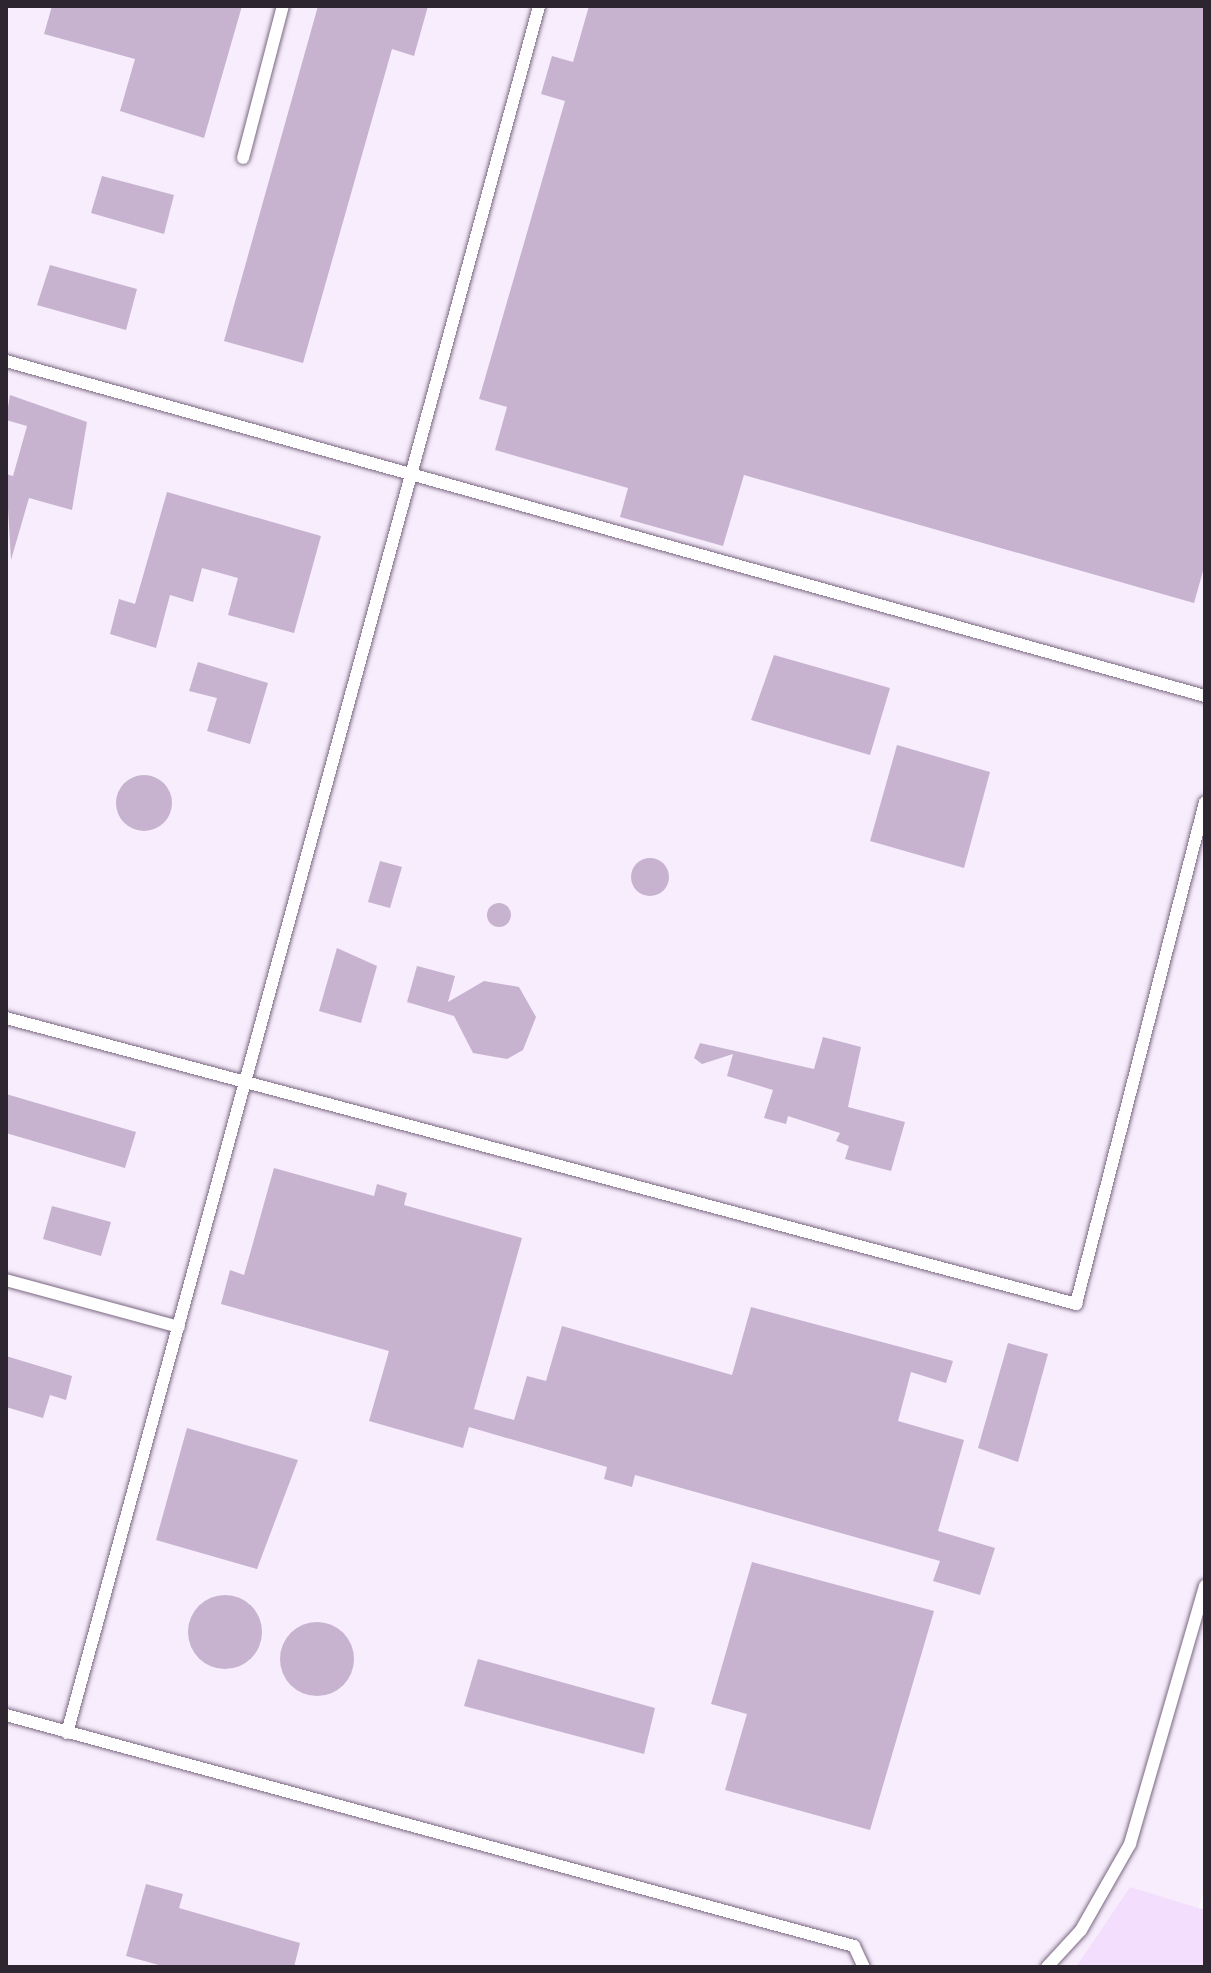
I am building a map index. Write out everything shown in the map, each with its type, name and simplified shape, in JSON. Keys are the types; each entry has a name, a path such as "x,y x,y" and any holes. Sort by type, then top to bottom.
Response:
{"lane":[{"path":"243,158 283,6"},
{"path":"67,1733 539,6"},
{"path":"6,361 1205,696"},
{"path":"6,1018 245,1086 1076,1304 1205,802"},
{"path":"6,1280 179,1327"},
{"path":"1047,1967 1081,1930 1130,1844 1205,1586"},
{"path":"6,1715 854,1946 864,1967"}],"shaded area":[{"path":"6,6 1205,6 1205,1886 1182,1967 6,1967"},
{"path":"1130,1887 1205,1910 1204,1967 1076,1967"}],"building":[{"path":"52,6 242,6 204,138 120,111 135,59 44,34"},
{"path":"318,6 428,6 414,56 392,49 303,363 224,341"},
{"path":"589,6 1205,6 1205,564 1194,603 744,475 723,546 620,517 628,488 495,450 507,407 479,399 565,101 541,94 552,56 573,62"},
{"path":"102,176 174,195 164,234 91,213"},
{"path":"50,265 137,289 126,330 37,305"},
{"path":"10,395 87,422 72,510 29,498 11,560 6,474 13,476 27,426 6,420"},
{"path":"167,492 321,536 294,633 228,615 238,578 202,568 193,602 170,595 156,648 110,634 119,599 135,604"},
{"path":"774,655 890,688 870,755 751,720"},
{"path":"198,662 268,683 250,744 207,731 217,698 189,691"},
{"path":"897,745 990,772 964,868 870,841"},
{"path":"144,775 164,783 172,803 164,823 144,831 124,823 116,803 124,783"},
{"path":"650,858 664,863 669,877 664,891 650,896 636,891 631,877 636,863"},
{"path":"380,861 402,867 390,908 368,902"},
{"path":"494,903 504,903 511,910 511,920 504,927 494,927 487,920 487,910"},
{"path":"337,948 377,966 361,1023 319,1011"},
{"path":"417,966 455,976 448,1002 484,981 519,987 536,1017 523,1050 507,1059 473,1053 454,1016 407,1002"},
{"path":"823,1037 861,1047 848,1107 905,1122 891,1171 845,1159 849,1146 836,1141 840,1133 788,1116 786,1124 764,1118 773,1090 727,1076 733,1054 702,1064 694,1058 700,1043 814,1069"},
{"path":"6,1094 136,1132 125,1168 6,1133"},
{"path":"274,1168 374,1196 377,1184 407,1193 404,1205 522,1238 474,1409 514,1420 527,1376 546,1381 562,1326 732,1375 751,1307 953,1361 946,1383 911,1372 898,1421 964,1440 938,1531 995,1548 980,1595 933,1581 940,1561 635,1475 632,1487 604,1479 607,1467 469,1427 463,1448 369,1421 389,1351 221,1304 230,1270 244,1275"},
{"path":"52,1206 111,1222 101,1256 43,1239"},
{"path":"1008,1343 1048,1354 1018,1462 978,1448"},
{"path":"6,1356 72,1376 66,1400 50,1395 43,1418 6,1407"},
{"path":"187,1428 298,1460 257,1569 156,1540"},
{"path":"752,1562 934,1611 870,1830 725,1790 747,1714 711,1704"},
{"path":"225,1595 246,1601 256,1611 262,1632 256,1653 246,1663 225,1669 204,1663 194,1653 188,1632 194,1611 204,1601"},
{"path":"317,1622 331,1625 343,1633 351,1645 354,1659 351,1673 343,1685 331,1693 317,1696 303,1693 291,1685 283,1673 280,1659 283,1645 291,1633 303,1625"},
{"path":"478,1659 655,1708 644,1754 464,1706"},
{"path":"146,1884 183,1894 179,1908 300,1943 294,1967 166,1967 126,1956"}]}
